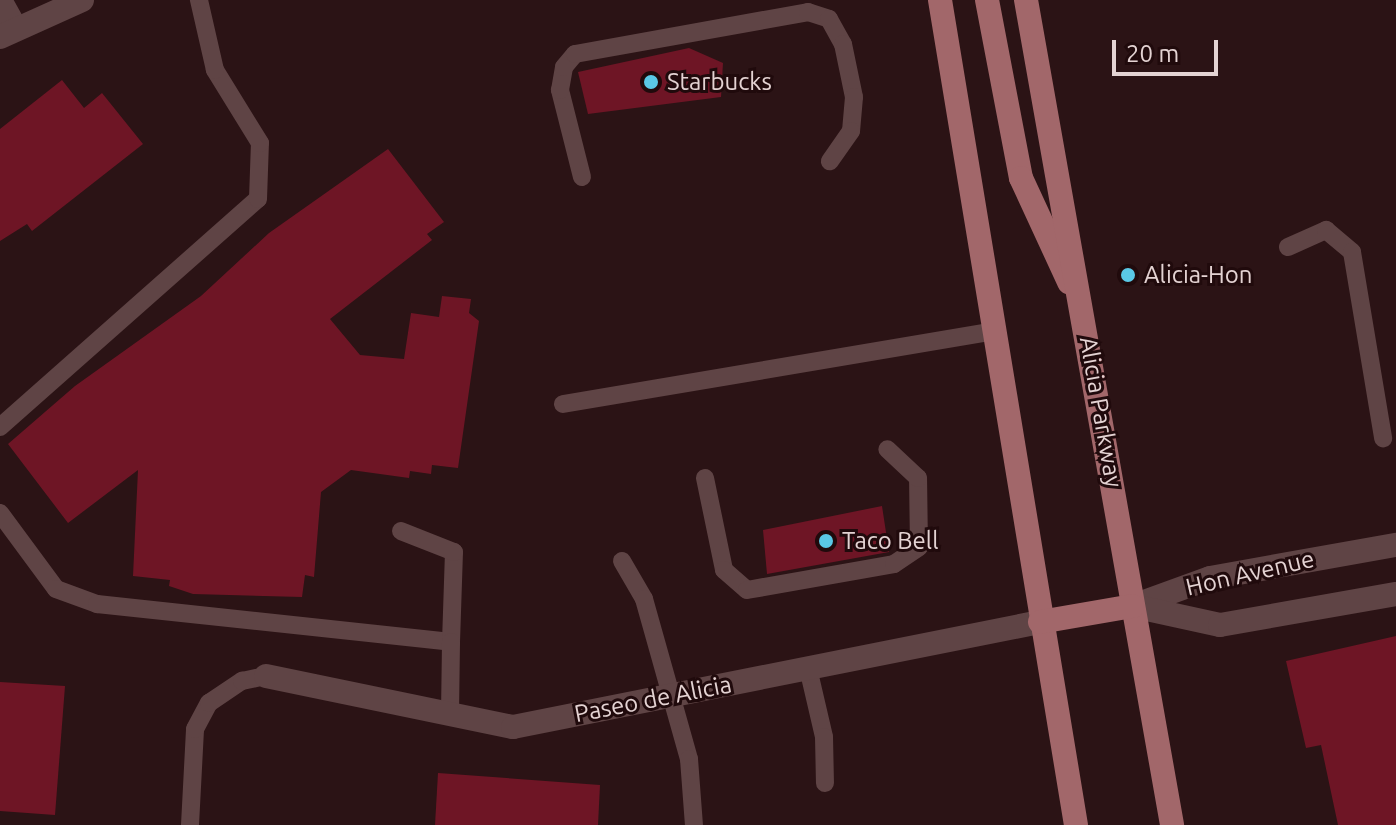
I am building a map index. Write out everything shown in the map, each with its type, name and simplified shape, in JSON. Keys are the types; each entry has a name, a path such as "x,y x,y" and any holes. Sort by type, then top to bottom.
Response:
{"main road":[{"path":"940,0 1040,622 1076,825"},
{"path":"987,0 1021,178 1084,313"},
{"name":"Alicia Parkway","path":"1026,0 1084,313 1172,825"},
{"path":"1040,622 1133,606"}],"street":[{"path":"0,0 7,32 82,0"},
{"name":"Hon Avenue","path":"1133,606 1210,578 1396,545"},
{"name":"Hon Avenue","path":"1133,606 1220,625 1396,594"},
{"name":"Paseo de Alicia","path":"266,676 513,727 1040,622"}],"lane":[{"path":"0,427 258,199 260,143 215,70 199,0"},
{"path":"582,177 560,90 564,67 575,54 808,12 829,19 843,44 854,97 851,131 830,161"},
{"path":"1288,247 1326,230 1352,252 1383,438"},
{"path":"563,404 993,331"},
{"path":"705,478 724,570 747,590 894,564 919,547 924,513 918,478 887,449"},
{"path":"0,513 56,589 97,604 451,642"},
{"path":"401,531 454,552 450,714"},
{"path":"622,561 644,599 689,759 694,825"},
{"path":"808,668 824,737 825,783"},
{"path":"190,825 195,729 209,703 242,681 266,676"}],"building":[{"name":"Starbucks","path":"689,48 723,63 721,97 588,114 578,72"},
{"path":"62,80 84,108 102,93 143,144 32,231 27,224 0,241 0,129"},
{"path":"388,149 444,222 427,234 432,240 330,319 360,355 404,359 411,313 439,317 442,296 471,299 469,313 479,321 458,468 432,465 431,474 410,471 409,478 351,470 321,492 314,577 305,575 302,597 193,594 169,586 170,580 133,576 138,470 68,523 8,444 75,386 201,296 269,233"},
{"name":"Taco Bell","path":"882,506 889,552 767,574 763,530"},
{"path":"1396,636 1396,825 1338,825 1321,745 1306,748 1286,661"},
{"path":"0,682 65,686 55,815 0,811"},
{"path":"438,773 600,785 598,825 435,825"}],"place":[{"name":"Starbucks","path":"651,82"},
{"name":"Alicia-Hon","path":"1128,275"},
{"name":"Taco Bell","path":"826,541"}]}
